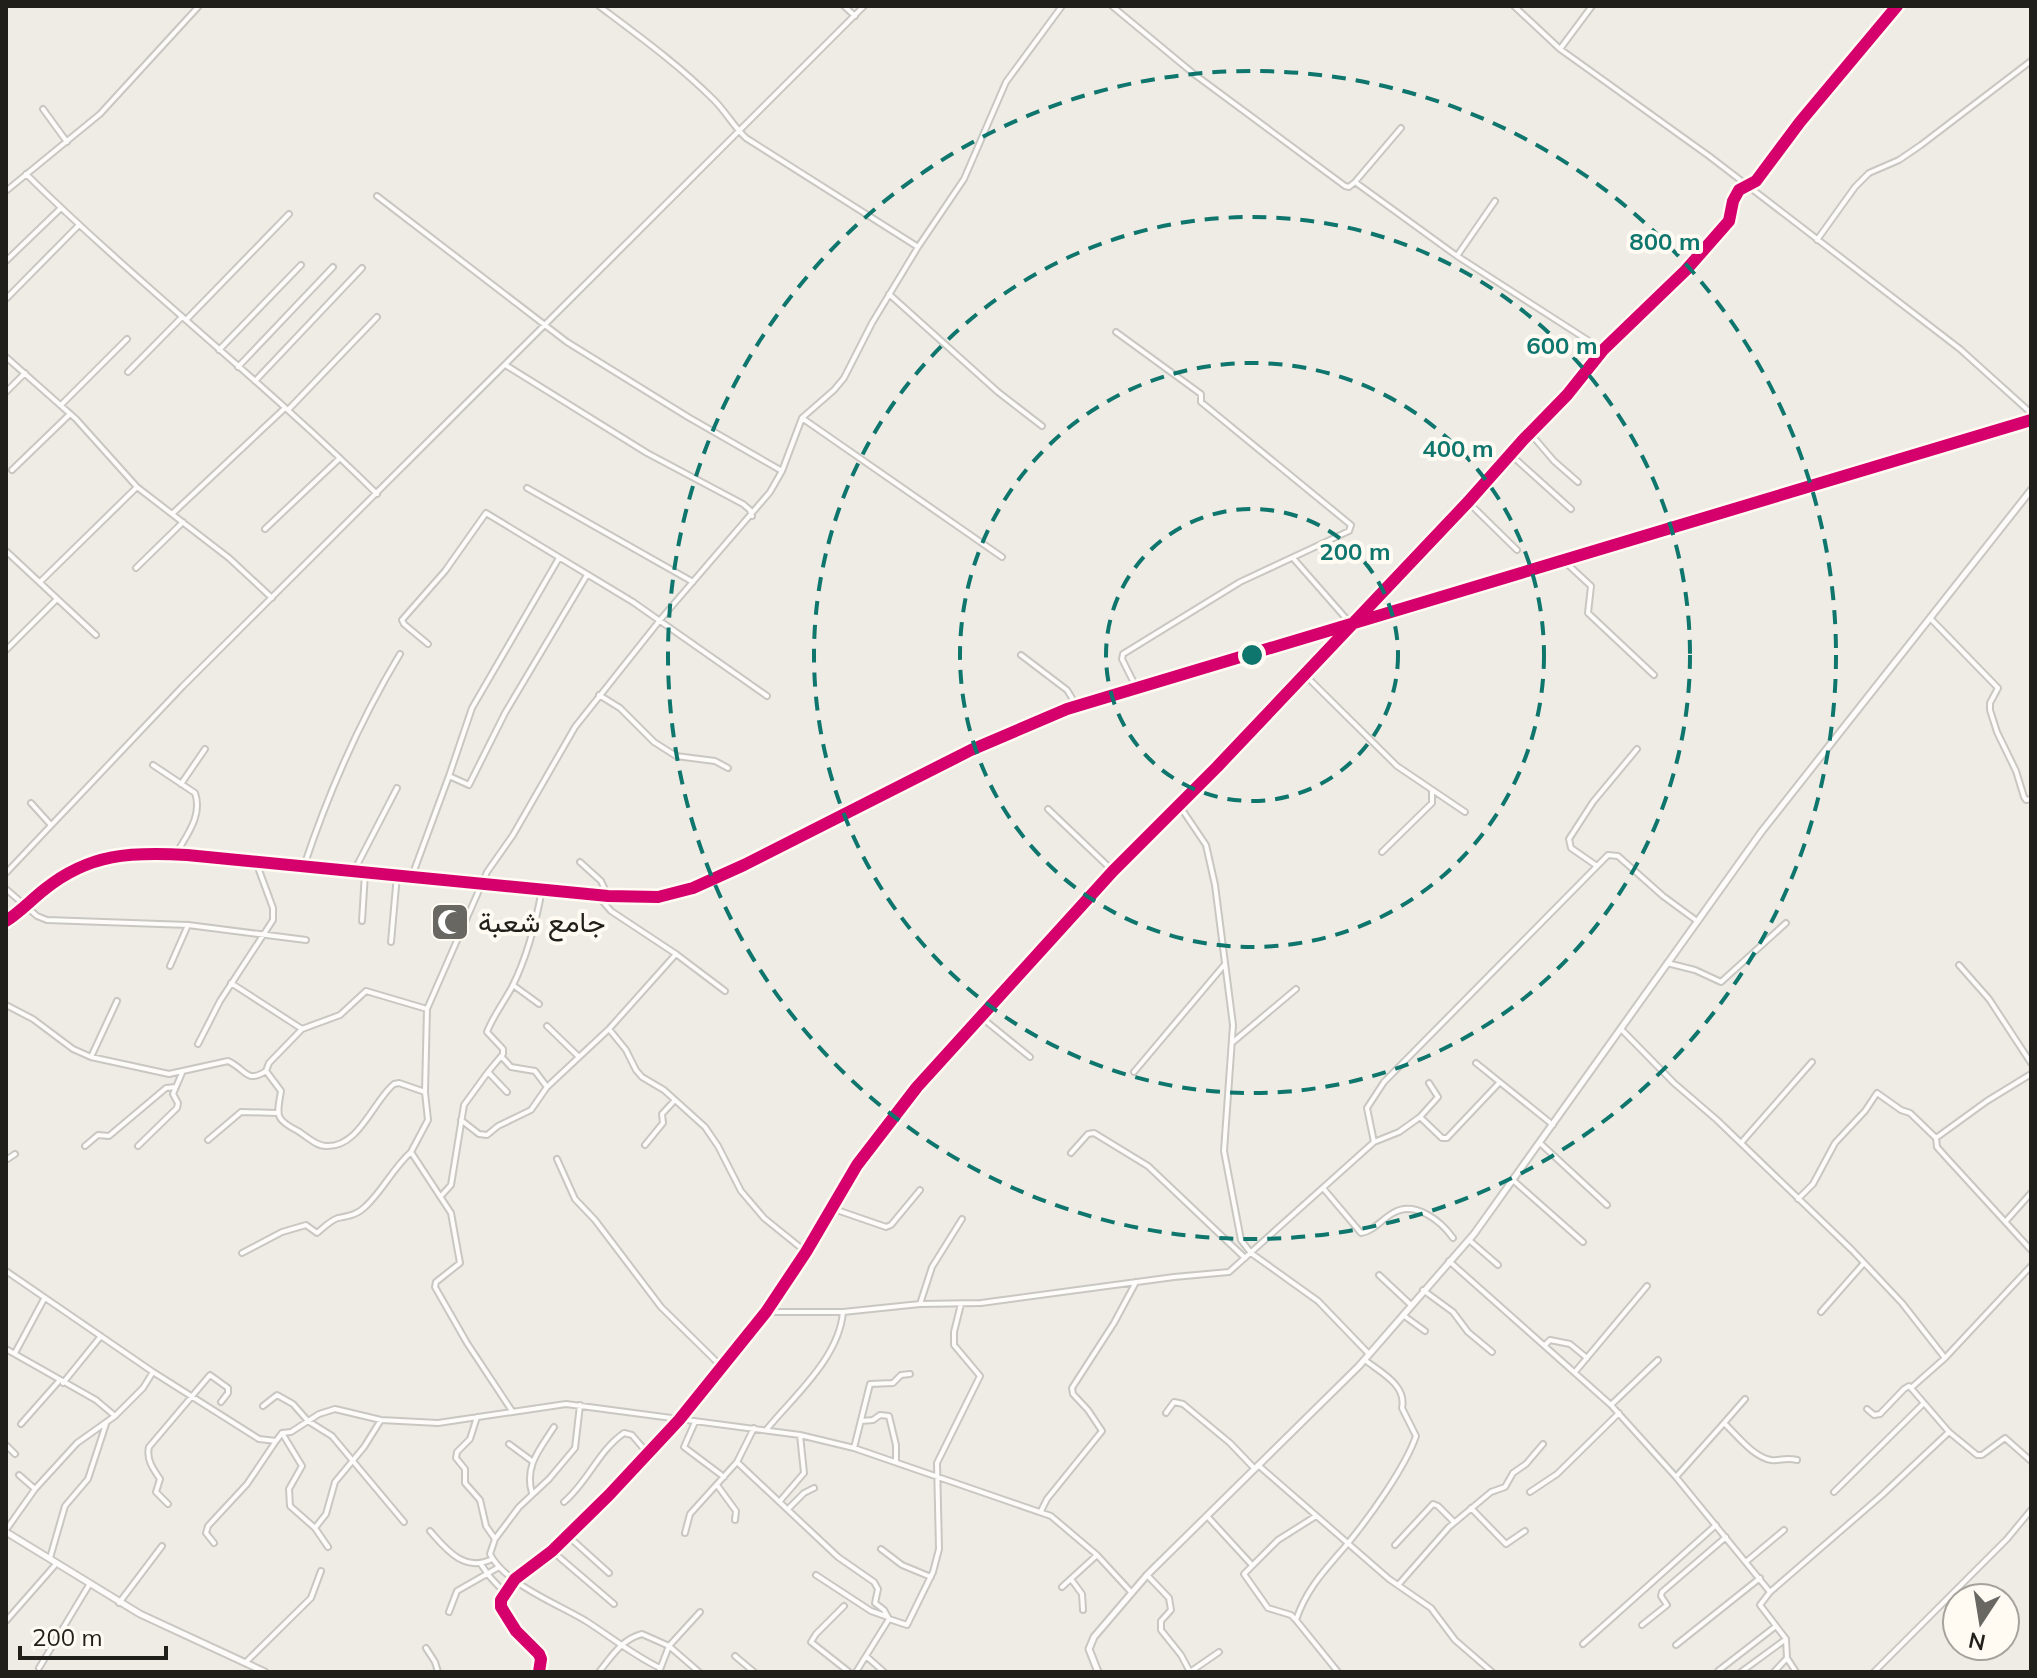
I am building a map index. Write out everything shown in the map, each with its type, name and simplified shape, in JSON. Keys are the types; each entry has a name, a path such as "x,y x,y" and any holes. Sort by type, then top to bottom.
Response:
{"street":[{"path":"6,191 67,142 128,86 199,6"},
{"path":"599,6 698,84 746,138 918,247"},
{"path":"844,6 855,16"},
{"path":"6,873 50,824 272,598 864,6"},
{"path":"242,1253 282,1232 306,1225 317,1233 334,1220 358,1213 411,1152 427,1125 427,1009 481,882 516,830 562,748 599,695 770,492 782,471 802,418 840,384 889,294 964,179 1006,82 1062,6"},
{"path":"1112,6 1185,67 1343,185 1349,187 1355,182 1401,128"},
{"path":"1514,6 1560,49 1747,185 1960,349 2031,413"},
{"path":"1560,49 1592,6"},
{"path":"539,1672 539,1654 516,1631 501,1607 505,1593 515,1579 568,1536 649,1455 679,1420 766,1312 806,1252 857,1165 901,1106 1113,871 1468,502 1567,395 1603,350 1682,274 1725,226 1741,187 1756,181 1800,122 1897,6"},
{"path":"1817,240 1855,187 1869,173 1899,160 1921,145 2031,61"},
{"path":"43,109 67,142"},
{"path":"26,174 377,494"},
{"path":"1355,182 1457,256 1603,350"},
{"path":"377,196 546,327 655,397 782,471"},
{"path":"1457,256 1495,201"},
{"path":"6,261 61,208"},
{"path":"128,372 289,214"},
{"path":"6,299 79,225"},
{"path":"219,350 301,265"},
{"path":"238,367 333,267"},
{"path":"255,381 362,268"},
{"path":"889,294 987,384 1042,426"},
{"path":"172,514 286,409 377,317"},
{"path":"1116,332 1201,394 1201,402 1351,524 1349,531 1240,582 1123,654 1122,659 1136,687"},
{"path":"61,405 127,339"},
{"path":"6,357 61,405 137,487 229,558 272,598"},
{"path":"506,365 647,453 748,507 752,516"},
{"path":"6,392 25,373"},
{"path":"12,470 70,414"},
{"path":"802,418 1002,557"},
{"path":"7,922 62,877 90,862 104,857 139,854 176,854 608,896 658,897 693,888 744,865 960,755 1077,706 2031,420"},
{"path":"1530,433 1554,461 1578,482"},
{"path":"1510,454 1571,509"},
{"path":"265,529 340,458"},
{"path":"40,582 137,487"},
{"path":"527,488 693,582"},
{"path":"1098,1672 1090,1653 1092,1640 1147,1575 1367,1356 1469,1240 1808,770 2031,490"},
{"path":"1468,502 1517,550"},
{"path":"428,644 402,620 445,571 485,513 660,620 767,696"},
{"path":"136,568 183,522"},
{"path":"6,551 96,635"},
{"path":"412,876 472,708 559,558"},
{"path":"1293,558 1352,623"},
{"path":"1563,560 1591,586 1588,613 1654,675"},
{"path":"449,776 469,785 505,713 587,575"},
{"path":"6,650 57,599"},
{"path":"1930,618 1998,688 1990,703 1992,718 2031,806"},
{"path":"304,866 343,759 400,654"},
{"path":"1021,655 1067,690 1077,706"},
{"path":"1304,674 1397,766 1465,812"},
{"path":"599,695 620,708 654,742 676,756 687,760 715,761 728,768"},
{"path":"181,784 205,749"},
{"path":"1597,866 1571,848 1569,839 1593,802 1637,749"},
{"path":"153,765 195,793 197,815 176,854"},
{"path":"354,871 397,788"},
{"path":"1382,852 1432,803 1432,790"},
{"path":"31,803 50,824"},
{"path":"1179,805 1203,838 1211,858 1232,1013 1233,1042 1224,1151 1241,1240 1251,1253 1318,1301 1401,1390 1404,1399 1402,1408 1416,1436 1402,1464 1348,1542 1314,1582 1296,1620"},
{"path":"1048,809 1113,871"},
{"path":"1374,1142 1367,1113 1374,1094 1608,855 1615,854 1697,921"},
{"path":"198,1044 231,983 273,920 256,862"},
{"path":"580,862 601,881 608,896"},
{"path":"362,921 365,873"},
{"path":"391,942 397,875"},
{"path":"6,889 24,907 47,920 188,925 306,940"},
{"path":"441,1196 451,1185 461,1120 470,1096 502,1057 503,1049 487,1032 513,985 534,934 542,889"},
{"path":"597,895 611,911 725,991"},
{"path":"1667,963 1695,970 1721,982 1786,923"},
{"path":"170,966 188,925"},
{"path":"461,1120 479,1134 487,1135 531,1110 547,1087 609,1029 676,954"},
{"path":"1134,1072 1225,964"},
{"path":"1959,965 1989,999 2031,1063"},
{"path":"231,983 302,1029"},
{"path":"513,985 539,1004"},
{"path":"1233,1042 1296,989"},
{"path":"6,1005 33,1019 73,1049 91,1057 169,1074 225,1061 232,1062 253,1078 266,1071 269,1063 302,1029 340,1015 366,991 427,1009"},
{"path":"91,1057 117,1001"},
{"path":"982,1018 1030,1057"},
{"path":"547,1026 579,1057"},
{"path":"609,1029 642,1077 664,1090 705,1127 741,1191 764,1218 806,1252"},
{"path":"1621,1029 1864,1263 1902,1303 1945,1358"},
{"path":"502,1057 511,1067 535,1071 547,1087"},
{"path":"1741,1143 1812,1062"},
{"path":"1476,1063 1553,1125"},
{"path":"266,1071 280,1089 277,1113 280,1120 321,1145 331,1146 357,1130 394,1084 425,1092"},
{"path":"488,1072 507,1092"},
{"path":"138,1146 177,1108 173,1094 182,1073"},
{"path":"1936,1138 2031,1074"},
{"path":"766,1312 843,1312 920,1304 961,1304 1229,1272 1374,1142 1399,1132 1420,1117 1438,1097 1429,1083"},
{"path":"1420,1117 1442,1138 1447,1138 1499,1083"},
{"path":"85,1146 98,1135 109,1136 166,1088 176,1087"},
{"path":"1798,1199 1813,1184 1835,1143 1877,1093 1910,1113 1936,1138 1937,1147 2031,1250"},
{"path":"645,1145 662,1125 662,1114 675,1100"},
{"path":"208,1140 241,1112 277,1113"},
{"path":"1071,1153 1088,1134 1094,1133 1142,1161 1245,1258"},
{"path":"1540,1143 1607,1205"},
{"path":"411,1152 454,1219 460,1263 436,1282 435,1287 512,1412"},
{"path":"6,1160 15,1154"},
{"path":"557,1159 575,1199 595,1220 661,1307 722,1367"},
{"path":"1514,1181 1583,1242"},
{"path":"1323,1188 1361,1233 1395,1212 1404,1210 1433,1217 1453,1238"},
{"path":"831,1208 886,1227 894,1222 920,1190"},
{"path":"2006,1221 2031,1193"},
{"path":"920,1304 932,1267 962,1219"},
{"path":"1469,1240 1498,1265"},
{"path":"1449,1261 1619,1413 1747,1561 1770,1592"},
{"path":"1821,1312 1864,1263"},
{"path":"1867,1409 1877,1415 1904,1389 1911,1388 1945,1358 2031,1266"},
{"path":"6,1271 252,1436 276,1441"},
{"path":"1379,1275 1411,1305"},
{"path":"1041,1511 1047,1499 1102,1431 1073,1394 1072,1388 1136,1282"},
{"path":"1575,1372 1647,1286"},
{"path":"1423,1290 1453,1312 1468,1332 1492,1352"},
{"path":"15,1353 44,1299"},
{"path":"816,1575 871,1611 907,1625 931,1577 940,1542 937,1463 980,1376 954,1345 961,1304"},
{"path":"767,1429 823,1361 838,1332 843,1312"},
{"path":"1403,1315 1425,1331"},
{"path":"21,1424 101,1336"},
{"path":"1545,1345 1550,1340 1570,1344 1587,1358"},
{"path":"6,1349 96,1400 115,1416"},
{"path":"1611,1405 1658,1360"},
{"path":"153,1372 143,1388 115,1416 77,1443 35,1489 6,1531 119,1603 265,1672"},
{"path":"854,1448 870,1384 893,1383 901,1375 910,1374"},
{"path":"168,1504 156,1494 160,1479 151,1465 148,1451 207,1377 212,1376 228,1388 221,1402"},
{"path":"1911,1388 1949,1432 1977,1455 1982,1455 2005,1438 2031,1461"},
{"path":"263,1406 274,1396 281,1396 301,1411 308,1421 332,1436 404,1522"},
{"path":"1676,1477 1745,1399"},
{"path":"1166,1413 1174,1402 1179,1402 1397,1586 1431,1608 1455,1640 1492,1672"},
{"path":"1834,1492 1923,1404"},
{"path":"580,1405 575,1448 514,1513 490,1549 492,1559 515,1579 660,1670 669,1646 700,1612"},
{"path":"214,1543 206,1533 208,1526 247,1484 282,1433 291,1432 335,1409 381,1420 438,1423 547,1406 580,1405 800,1435 854,1448 1041,1511 1062,1523 1131,1592"},
{"path":"1530,1492 1557,1474 1619,1413"},
{"path":"861,1421 873,1420 880,1415 889,1416 896,1445 896,1462"},
{"path":"477,1417 470,1439 457,1452 456,1458 465,1469 465,1483 480,1500 486,1526 495,1539"},
{"path":"315,1528 326,1514 335,1482 381,1420"},
{"path":"695,1421 684,1447 724,1477"},
{"path":"49,1560 65,1506 88,1479 107,1423"},
{"path":"1724,1423 1763,1457 1797,1460"},
{"path":"532,1493 529,1482 532,1461 554,1427"},
{"path":"685,1533 690,1514 737,1462 755,1428"},
{"path":"1796,1672 1787,1658 1786,1639 1760,1605 1770,1592 1949,1432"},
{"path":"282,1433 302,1466 289,1489 290,1506 315,1528 328,1547"},
{"path":"564,1502 620,1436 629,1433 649,1455"},
{"path":"780,1501 804,1473 800,1435"},
{"path":"509,1444 532,1461"},
{"path":"1397,1586 1454,1522 1491,1492 1505,1487 1513,1473 1526,1464 1543,1444"},
{"path":"6,1445 15,1454"},
{"path":"737,1462 838,1557 874,1582 878,1589 875,1603 889,1618"},
{"path":"19,1475 35,1489"},
{"path":"717,1485 736,1511 735,1520"},
{"path":"788,1509 814,1488"},
{"path":"1395,1545 1433,1504 1454,1522"},
{"path":"1471,1508 1506,1544 1525,1531"},
{"path":"1874,1672 2007,1539 2031,1510"},
{"path":"1207,1516 1251,1564"},
{"path":"1317,1516 1278,1540 1244,1574 1266,1606 1296,1620 1338,1672"},
{"path":"1583,1644 1716,1525"},
{"path":"1747,1561 1784,1530"},
{"path":"430,1531 451,1555 480,1563 492,1559"},
{"path":"568,1536 609,1573"},
{"path":"1642,1625 1667,1605 1662,1592 1726,1537"},
{"path":"119,1603 162,1546"},
{"path":"881,1549 902,1565 931,1577"},
{"path":"552,1551 614,1604"},
{"path":"1062,1587 1097,1555"},
{"path":"480,1563 505,1593"},
{"path":"6,1621 56,1564"},
{"path":"449,1612 457,1591 499,1567"},
{"path":"245,1663 311,1598 321,1571"},
{"path":"1147,1575 1169,1598 1171,1610 1159,1625 1190,1672 1219,1652"},
{"path":"1676,1645 1760,1578"},
{"path":"1071,1579 1082,1594 1083,1610"},
{"path":"39,1668 89,1585"},
{"path":"844,1606 811,1642 849,1672"},
{"path":"856,1672 889,1618"},
{"path":"1718,1671 1776,1626"},
{"path":"599,1672 621,1645 642,1634 669,1646 699,1672"},
{"path":"1741,1672 1786,1639"},
{"path":"426,1648 438,1672"},
{"path":"735,1656 754,1672"},
{"path":"866,1656 884,1672"},
{"path":"1774,1672 1787,1658"}],"cycle path":[{"path":"539,1672 539,1654 516,1631 501,1607 501,1600 515,1579 552,1551 679,1420 766,1312 806,1252 857,1165 917,1087 1113,871 1217,767 1468,502 1567,395 1603,350 1686,270 1729,221 1739,190 1756,181 1800,122 1897,6"},
{"path":"6,921 45,889 78,868 112,857 148,854 187,855 608,896 658,897 693,888 744,865 971,750 1067,709 2031,420"}],"place":[{"name":"جامع شعبة","path":"450,922"}]}
